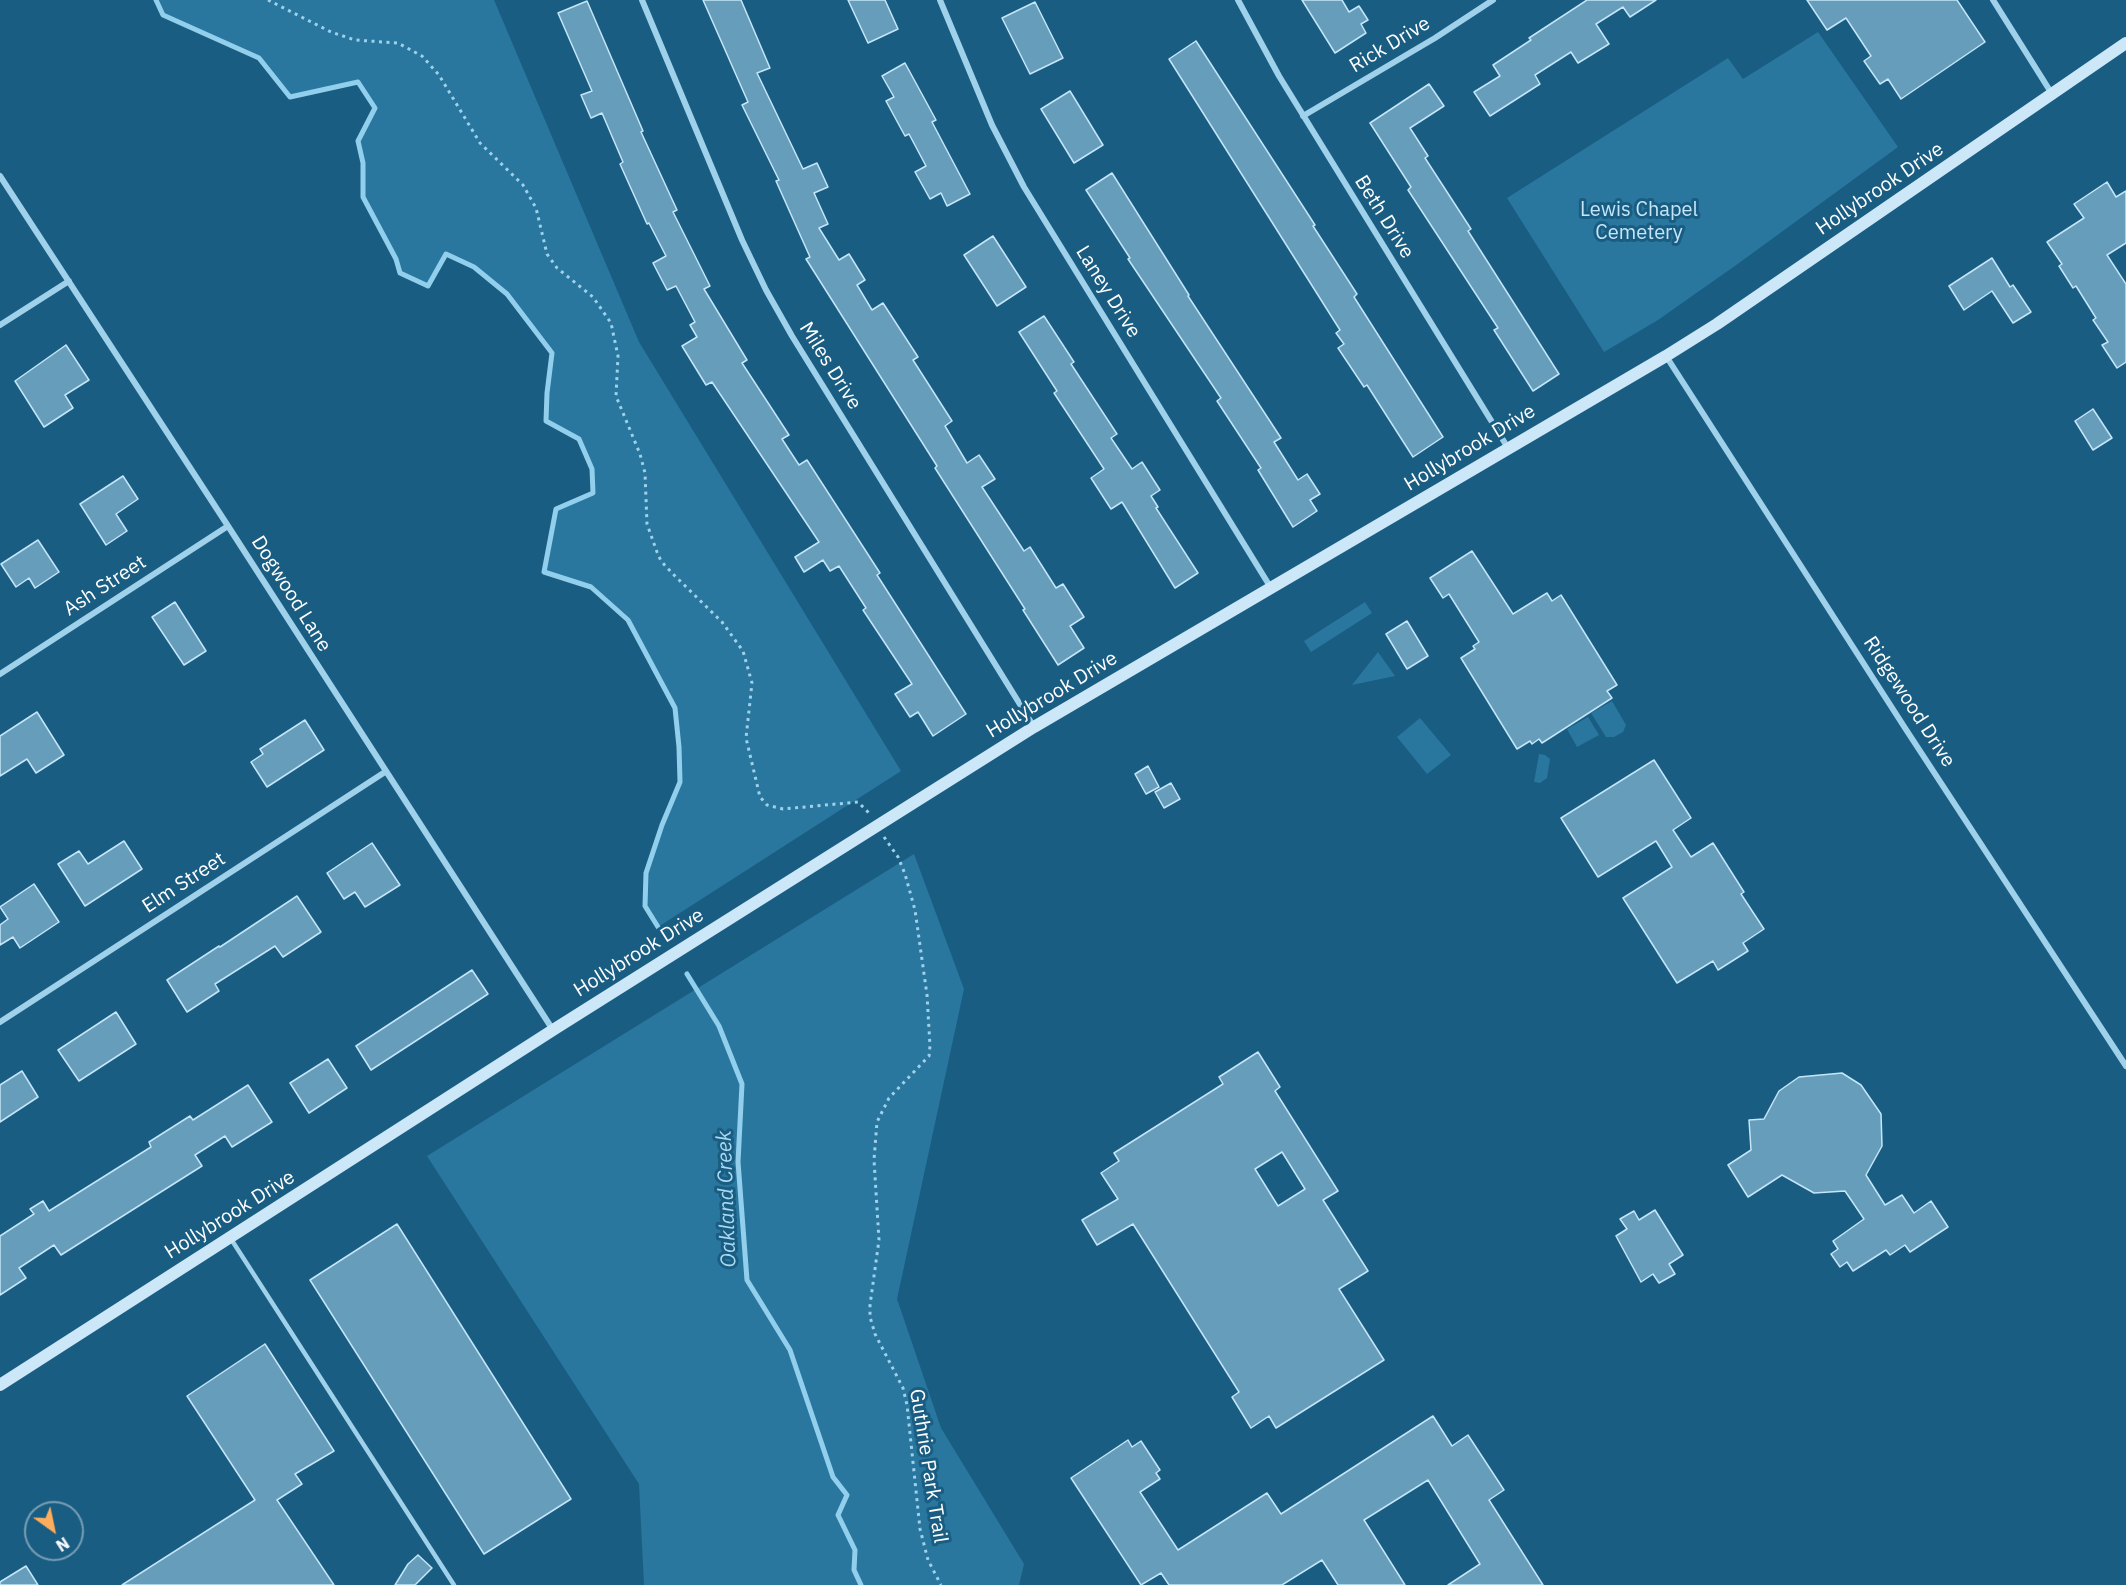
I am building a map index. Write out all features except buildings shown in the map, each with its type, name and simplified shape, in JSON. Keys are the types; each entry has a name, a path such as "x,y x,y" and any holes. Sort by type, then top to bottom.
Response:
{"main road":[{"name":"Hollybrook Drive","path":"0,1385 553,1030 1034,728 1717,324 2126,43"}],"street":[{"name":"Miles Drive","path":"642,0 742,240 766,290 792,336 1034,728"},
{"name":"Laney Drive","path":"940,0 992,125 1018,177 1271,588"},
{"name":"Beth Drive","path":"1238,0 1255,36 1303,116 1508,448"},
{"name":"Rick Drive","path":"1303,116 1435,38 1493,0"},
{"path":"1993,0 2052,94"},
{"name":"Dogwood Lane","path":"0,176 553,1030"},
{"path":"0,325 69,281"},
{"name":"Ridgewood Drive","path":"1665,356 2126,1066"},
{"name":"Ash Street","path":"0,674 228,526"},
{"name":"Elm Street","path":"0,1022 386,772"}],"lane":[{"path":"230,1237 454,1585"}],"path":[{"path":"268,0 331,32 355,40 398,43 422,56 439,75 480,143 523,185 536,208 547,254 557,268 592,297 611,323 618,356 616,396 640,454 645,473 647,524 661,561 722,622 743,651 752,683 746,738 759,797 767,805 783,809 858,802 864,805"},
{"name":"Guthrie Park Trail","path":"888,842 905,873 915,910 927,995 930,1046 929,1056 889,1098 877,1122 874,1160 879,1240 870,1317 875,1334 903,1388 907,1405 920,1529 928,1560 942,1585"}],"green space":[{"path":"156,0 494,0 639,342 901,771 658,927 645,906 646,873 680,782 675,708 628,620 591,587 544,572 556,509 593,492 592,469 579,439 546,421 552,353 507,294 474,267 447,254 428,286 400,273 363,197 363,163 358,141 375,108 358,82 290,97 259,58 163,15"},
{"name":"Lewis Chapel Cemetery","path":"1818,32 1898,147 1658,320 1604,352 1507,198 1728,58 1743,79"},
{"path":"1365,602 1372,613 1311,652 1304,641"},
{"path":"1378,652 1395,676 1352,685"},
{"path":"1612,701 1626,725 1623,732 1614,737 1606,737 1591,713"},
{"path":"1588,717 1599,735 1577,747 1567,729"},
{"path":"1420,718 1451,755 1427,774 1397,737"},
{"path":"1539,754 1550,759 1547,778 1540,783 1534,782"},
{"path":"914,854 964,989 897,1299 941,1428 1024,1564 1019,1585 644,1585 639,1484 427,1156"}],"waterway":[{"name":"Oakland Creek","path":"156,0 163,15 259,58 290,97 358,82 375,108 358,141 363,163 363,197 396,259 400,273 428,286 446,254 474,267 507,294 552,353 546,421 579,439 592,469 593,493 556,509 544,572 591,587 628,620 675,708 680,782 662,825 646,873 645,906 658,927"},
{"name":"Oakland Creek","path":"687,974 719,1026 742,1084 738,1162 747,1280 790,1350 833,1477 847,1495 838,1515 855,1550 854,1570 861,1585"}]}
